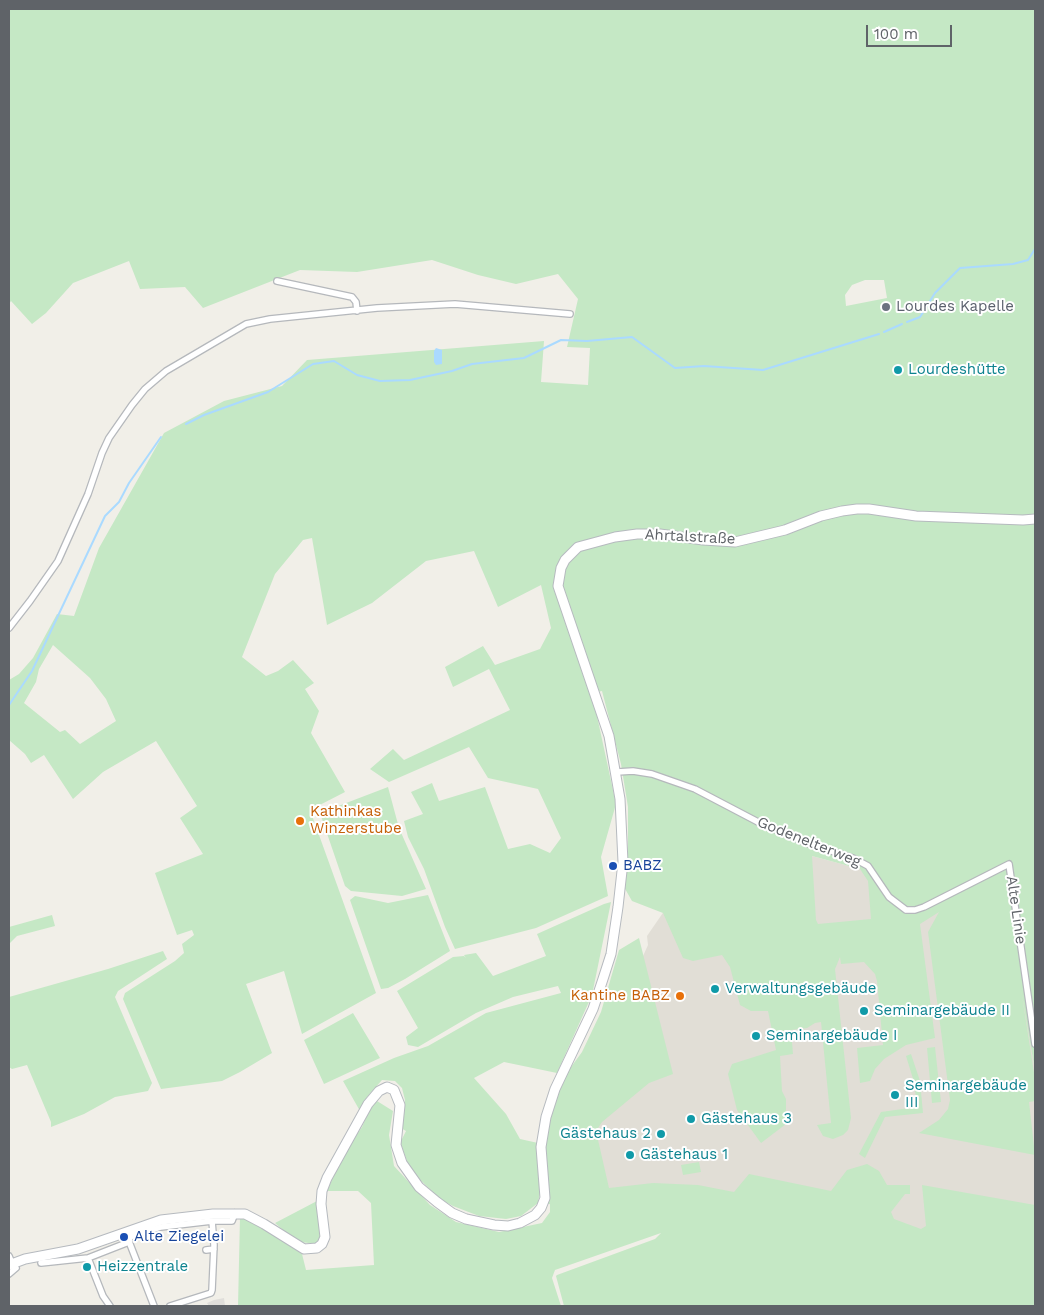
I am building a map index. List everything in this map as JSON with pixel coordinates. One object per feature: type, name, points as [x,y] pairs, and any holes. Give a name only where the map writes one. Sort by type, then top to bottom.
[{"type":"main road","name":"Ahrtalstraße","points":[[235,1213],[245,1214],[255,1219],[304,1249],[312,1249],[322,1244],[325,1236],[321,1204],[322,1191],[327,1178],[368,1104],[379,1091],[387,1087],[394,1090],[400,1104],[396,1139],[398,1154],[419,1187],[437,1202],[452,1213],[466,1219],[494,1226],[508,1226],[520,1223],[535,1215],[541,1208],[545,1198],[541,1154],[546,1117],[556,1089],[598,996],[611,954],[623,862],[623,825],[617,772],[610,736],[558,586],[562,564],[571,552],[578,547],[615,537],[649,533],[720,542],[735,542],[785,530],[821,516],[856,509],[869,509],[916,516],[1035,519]]},
{"type":"main road","points":[[11,1263],[78,1249],[161,1220],[235,1213]]},
{"type":"street","points":[[278,281],[352,297],[356,302],[357,310]]},
{"type":"street","points":[[9,628],[58,561],[88,494],[109,438],[132,405],[145,389],[166,372],[246,324],[270,319],[357,310],[454,304],[570,314]]},
{"type":"street","name":"Godenelterweg","points":[[617,772],[634,771],[652,774],[695,789],[758,822],[810,844],[853,858],[868,866],[889,897],[906,910],[924,907],[1009,864]]},
{"type":"street","name":"Alte Linie","points":[[1009,864],[1035,1044]]},
{"type":"street","points":[[41,1263],[88,1258],[130,1242],[130,1238],[161,1227],[232,1220],[235,1213]]},
{"type":"street","points":[[170,1306],[210,1293],[213,1283],[214,1249],[212,1221]]},
{"type":"street","points":[[126,1232],[154,1306]]},
{"type":"street","points":[[206,1250],[214,1249]]},
{"type":"street","points":[[88,1258],[92,1276],[110,1306]]},
{"type":"street","points":[[9,1274],[11,1263]]},
{"type":"shaded area","points":[[812,856],[860,869],[915,915],[931,909],[997,873],[1005,880],[1035,1071],[1035,1261],[824,1225],[548,1204],[608,1034],[648,945],[647,936],[669,904]]},
{"type":"shaded area","points":[[224,1298],[225,1306],[209,1306],[207,1303],[214,1300]]},
{"type":"green space","points":[[9,9],[1035,9],[1035,1071],[1021,989],[1035,1079],[1035,1101],[1029,1102],[1035,1155],[919,1133],[939,1120],[948,1109],[950,1100],[928,932],[939,912],[920,924],[935,1038],[906,1045],[884,1059],[875,1069],[870,1081],[860,1083],[857,1048],[883,1045],[877,981],[875,974],[864,962],[841,964],[840,957],[835,969],[851,1118],[848,1130],[843,1135],[833,1139],[823,1136],[817,1125],[831,1123],[821,1022],[807,1028],[791,1030],[793,1054],[780,1056],[782,1091],[786,1099],[786,1124],[761,1143],[737,1110],[728,1074],[732,1064],[776,1050],[768,1011],[751,1011],[740,1005],[730,967],[722,955],[693,961],[683,958],[663,913],[632,901],[624,887],[628,867],[628,807],[621,764],[602,691],[592,693],[616,804],[601,857],[608,896],[536,928],[455,949],[424,869],[408,837],[404,821],[423,814],[411,792],[432,783],[439,801],[485,787],[508,849],[530,844],[550,853],[561,838],[538,789],[488,778],[469,747],[389,782],[370,769],[393,749],[404,760],[510,710],[489,669],[453,687],[445,667],[483,646],[495,665],[540,649],[551,628],[541,585],[498,607],[474,551],[426,561],[372,603],[327,625],[312,538],[303,540],[275,574],[242,657],[266,676],[278,671],[293,660],[314,683],[305,689],[319,711],[311,733],[345,792],[310,810],[376,993],[302,1034],[284,971],[246,984],[272,1053],[222,1081],[161,1089],[123,999],[125,993],[175,961],[184,953],[182,944],[194,935],[192,930],[177,935],[155,873],[203,854],[180,818],[197,806],[156,741],[103,772],[73,799],[44,755],[31,763],[25,754],[9,740],[9,680],[19,674],[33,658],[57,614],[74,616],[99,548],[164,433],[224,401],[282,386],[307,360],[544,341],[541,382],[588,385],[590,348],[567,347],[578,299],[558,274],[516,284],[478,275],[432,260],[357,272],[300,270],[203,308],[185,287],[140,289],[129,261],[73,283],[46,313],[32,324],[11,301],[9,304]],"holes":[[[865,280],[884,280],[887,298],[846,306],[845,295],[852,285]],[[53,645],[90,678],[106,699],[116,721],[80,744],[65,730],[60,732],[24,703],[36,682],[39,669]],[[812,856],[860,869],[868,881],[871,919],[818,924],[816,920]]]},
{"type":"green space","points":[[388,787],[399,828],[426,889],[402,896],[351,891],[345,886],[320,813]]},
{"type":"green space","points":[[428,895],[450,951],[405,979],[388,988],[381,989],[350,900],[355,896],[388,903]]},
{"type":"green space","points":[[611,902],[592,995],[557,1073],[504,1062],[474,1078],[506,1114],[520,1139],[538,1143],[541,1186],[538,1203],[521,1216],[506,1219],[479,1216],[440,1199],[410,1170],[401,1144],[406,1131],[401,1128],[405,1100],[402,1088],[395,1081],[382,1080],[367,1097],[360,1111],[343,1081],[394,1058],[428,1046],[486,1013],[561,993],[558,986],[513,997],[476,1013],[418,1047],[408,1045],[406,1037],[418,1028],[397,991],[453,957],[464,956],[466,958],[464,955],[476,953],[493,976],[546,956],[537,934]]},
{"type":"green space","points":[[52,915],[55,926],[17,936],[9,944],[9,927]]},
{"type":"green space","points":[[639,938],[673,1074],[649,1083],[602,1122],[596,1131],[609,1188],[653,1183],[698,1185],[734,1192],[749,1174],[831,1191],[847,1170],[867,1164],[879,1171],[887,1185],[910,1185],[910,1194],[905,1194],[891,1212],[894,1219],[921,1229],[926,1226],[922,1185],[1035,1205],[1035,1306],[564,1306],[557,1275],[655,1239],[661,1233],[555,1270],[552,1278],[561,1306],[238,1306],[240,1217],[260,1226],[302,1254],[306,1270],[374,1265],[371,1203],[358,1191],[327,1191],[344,1153],[362,1127],[373,1102],[377,1101],[393,1111],[389,1135],[394,1166],[430,1205],[456,1222],[499,1232],[542,1223],[550,1212],[544,1144],[551,1110],[563,1078],[582,1052],[601,1012],[619,950]]},
{"type":"green space","points":[[163,951],[167,959],[118,991],[115,997],[152,1083],[148,1091],[115,1097],[84,1114],[51,1127],[51,1122],[27,1065],[12,1069],[9,1067],[9,997],[108,969]]},
{"type":"green space","points":[[353,1013],[380,1058],[324,1084],[304,1040]]},
{"type":"green space","points":[[935,1047],[941,1102],[932,1103],[927,1048]]},
{"type":"green space","points":[[911,1054],[920,1081],[923,1113],[885,1117],[865,1158],[859,1154],[881,1112],[917,1107],[914,1082],[906,1056]]},
{"type":"green space","points":[[699,1162],[701,1172],[683,1175],[681,1165]]},
{"type":"green space","points":[[317,1201],[321,1237],[320,1241],[316,1244],[301,1242],[290,1236],[275,1223]]},
{"type":"water","points":[[436,348],[442,350],[442,364],[436,365],[434,362],[434,351]]},
{"type":"waterway","points":[[907,322],[920,317],[935,293],[960,268],[1013,264],[1028,260],[1035,249]]},
{"type":"waterway","points":[[884,332],[902,324]]},
{"type":"waterway","points":[[186,424],[204,415],[268,392],[313,364],[334,361],[357,375],[380,381],[410,380],[452,371],[472,364],[524,358],[561,340],[587,341],[632,337],[675,368],[704,366],[763,370],[879,334]]},
{"type":"waterway","points":[[9,705],[32,671],[105,516],[119,502],[129,483],[161,437]]},
{"type":"place","name":"Lourdes Kapelle","points":[[886,307]]},
{"type":"place","name":"Lourdeshütte","points":[[898,370]]},
{"type":"place","name":"Kathinkas Winzerstube","points":[[300,821]]},
{"type":"place","name":"BABZ","points":[[613,866]]},
{"type":"place","name":"Verwaltungsgebäude","points":[[715,989]]},
{"type":"place","name":"Kantine BABZ","points":[[680,996]]},
{"type":"place","name":"Seminargebäude II","points":[[864,1011]]},
{"type":"place","name":"Seminargebäude I","points":[[756,1036]]},
{"type":"place","name":"Seminargebäude III","points":[[895,1095]]},
{"type":"place","name":"Gästehaus 3","points":[[691,1119]]},
{"type":"place","name":"Gästehaus 2","points":[[661,1134]]},
{"type":"place","name":"Gästehaus 1","points":[[630,1155]]},
{"type":"place","name":"Alte Ziegelei","points":[[124,1237]]},
{"type":"place","name":"Heizzentrale","points":[[87,1267]]}]
